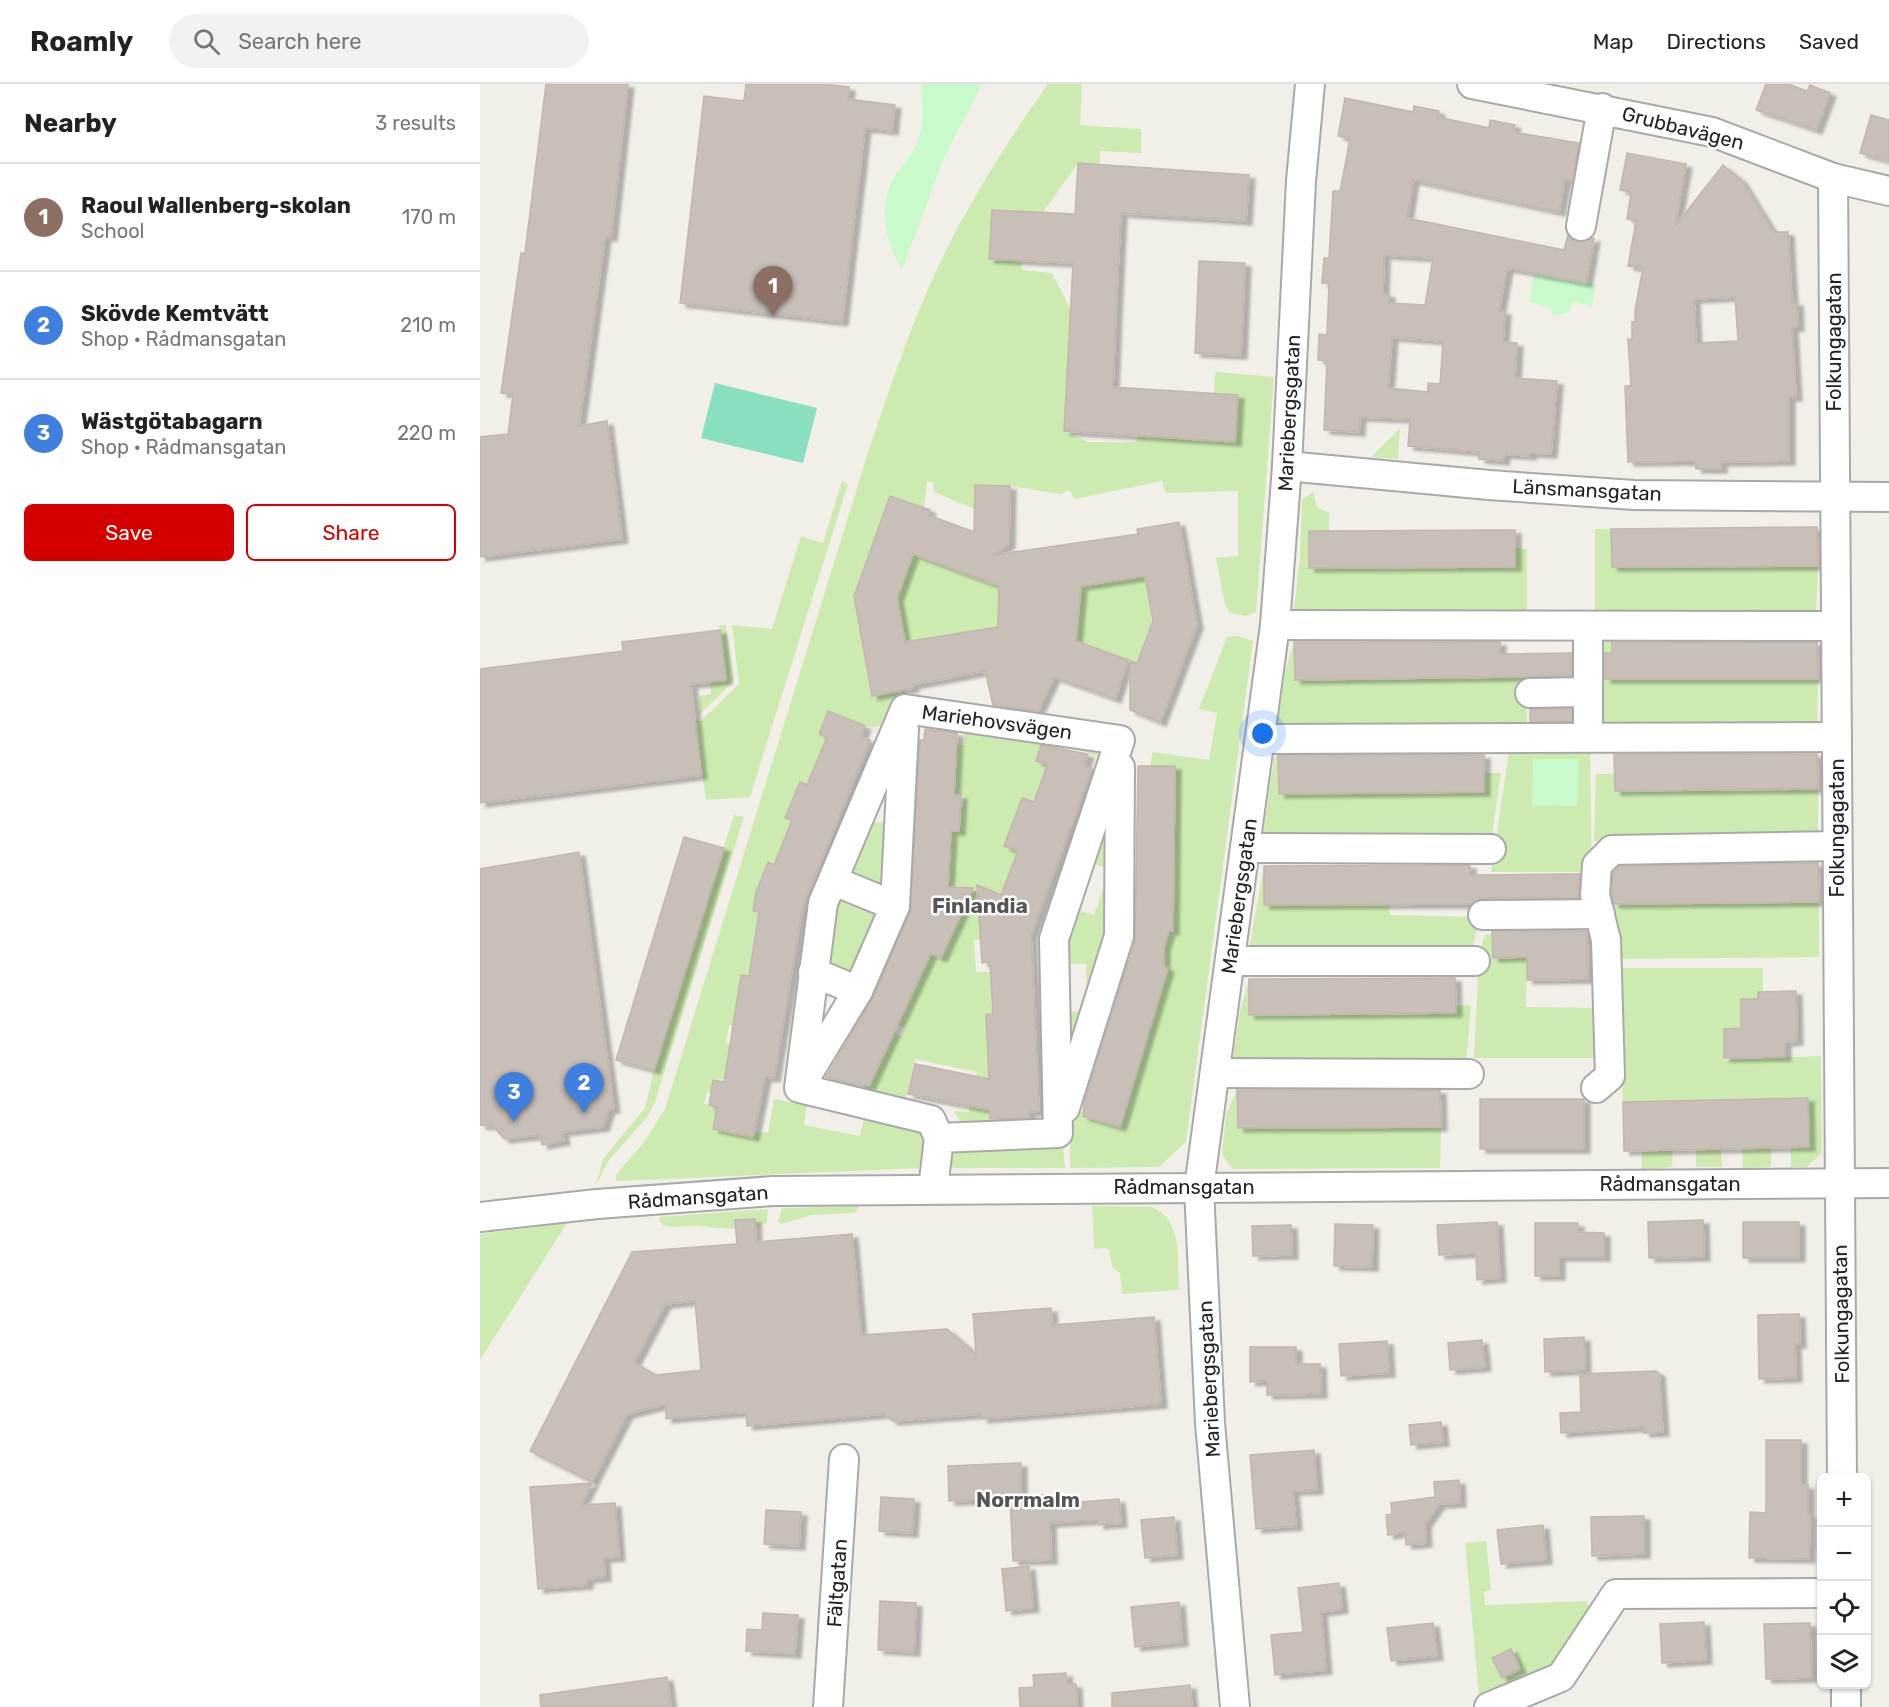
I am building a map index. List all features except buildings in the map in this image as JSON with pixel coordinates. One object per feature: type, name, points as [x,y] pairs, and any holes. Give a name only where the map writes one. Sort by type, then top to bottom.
[{"type":"street","name":"Mariebergsgatan","points":[[1235,1707],[1210,1423],[1199,1188],[1275,626],[1287,466],[1301,181],[1310,84]]},
{"type":"street","name":"Grubbavägen","points":[[1472,84],[1602,108],[1712,132],[1833,178],[1889,192]]},
{"type":"street","points":[[1581,226],[1602,108]]},
{"type":"street","name":"Folkungagatan","points":[[1833,178],[1842,1473]]},
{"type":"street","name":"Länsmansgatan","points":[[1287,466],[1613,494],[1889,497]]},
{"type":"street","points":[[1275,626],[1836,626]]},
{"type":"street","points":[[1588,626],[1588,737]]},
{"type":"street","points":[[1530,693],[1588,692]]},
{"type":"street","points":[[905,709],[895,906],[858,991],[799,1088],[931,1119],[939,1138],[933,1189]]},
{"type":"street","name":"Mariehovsvägen","points":[[799,1088],[823,903],[905,709],[1120,740]]},
{"type":"street","points":[[1260,739],[1836,737]]},
{"type":"street","points":[[1058,1133],[1054,939],[1120,740]]},
{"type":"street","points":[[1058,1133],[1119,936],[1120,740]]},
{"type":"street","points":[[862,811],[900,813]]},
{"type":"street","points":[[1596,1089],[1610,1076],[1606,940],[1595,895],[1597,866],[1612,850],[1837,846]]},
{"type":"street","points":[[1245,848],[1491,849]]},
{"type":"street","points":[[834,881],[895,906]]},
{"type":"street","points":[[1483,915],[1600,914]]},
{"type":"street","points":[[1230,960],[1475,961]]},
{"type":"street","points":[[813,972],[858,991]]},
{"type":"street","points":[[1215,1073],[1469,1074]]},
{"type":"street","points":[[939,1138],[1058,1133]]},
{"type":"street","name":"Rådmansgatan","points":[[480,1217],[597,1204],[773,1191],[1889,1183]]},
{"type":"street","name":"Fältgatan","points":[[828,1707],[844,1459]]},
{"type":"street","points":[[1489,1707],[1561,1677],[1616,1594],[1817,1593]]},
{"type":"street","points":[[1846,1689],[1846,1707]]},
{"type":"green space","points":[[921,84],[982,84],[943,160],[902,270],[887,235],[886,198],[896,174],[913,152],[920,136]]},
{"type":"green space","points":[[1048,84],[1082,84],[1080,125],[1141,129],[1141,153],[1100,151],[1100,164],[1078,163],[1043,212],[992,210],[989,259],[1021,260],[1022,270],[1052,273],[1070,308],[1064,431],[1088,442],[1136,442],[1139,435],[1235,442],[1238,396],[1214,394],[1215,372],[1274,377],[1256,612],[1246,616],[1230,613],[1225,605],[1216,558],[1238,556],[1238,491],[1166,493],[1162,481],[1075,499],[1069,490],[1061,494],[1010,486],[975,485],[974,509],[934,492],[933,482],[927,482],[924,508],[890,496],[859,580],[856,607],[871,695],[906,689],[907,704],[886,723],[870,727],[828,711],[819,733],[827,737],[807,785],[800,782],[786,818],[792,820],[774,865],[768,863],[753,911],[759,912],[749,976],[741,975],[740,1027],[729,1025],[726,1043],[737,1045],[733,1067],[726,1066],[724,1079],[713,1080],[711,1093],[707,1092],[704,1104],[717,1107],[713,1129],[753,1137],[754,1132],[768,1133],[774,1099],[807,1106],[804,1125],[860,1136],[864,1118],[922,1132],[925,1142],[924,1168],[616,1181],[616,1175],[644,1142],[665,1109],[866,459],[915,320],[964,216],[996,162]]},
{"type":"green space","points":[[1534,272],[1596,285],[1592,306],[1572,302],[1570,311],[1554,316],[1550,307],[1529,302]]},
{"type":"green space","points":[[715,383],[817,408],[803,463],[701,438]]},
{"type":"green space","points":[[1400,428],[1398,459],[1371,457]]},
{"type":"green space","points":[[842,481],[848,484],[750,797],[706,800],[695,721],[701,721],[739,684],[732,625],[772,629],[801,536],[823,543]]},
{"type":"green space","points":[[1313,492],[1317,507],[1329,513],[1329,531],[1309,531],[1309,568],[1514,567],[1515,548],[1527,549],[1527,618],[1293,618],[1300,557],[1302,499]]},
{"type":"green space","points":[[1595,529],[1611,529],[1612,567],[1818,566],[1816,615],[1595,618]]},
{"type":"green space","points":[[913,554],[999,586],[998,627],[905,642],[897,600]]},
{"type":"green space","points":[[1145,576],[1152,623],[1137,664],[1052,632],[1052,621],[1078,623],[1080,604],[1054,591]]},
{"type":"green space","points":[[719,625],[726,625],[734,681],[700,714],[699,696],[711,694],[710,682],[726,680]]},
{"type":"green space","points":[[1239,636],[1253,641],[1186,1142],[1159,1167],[1070,1168],[1070,1121],[1079,1111],[1084,1111],[1083,1116],[1120,1127],[1144,1050],[1133,1046],[1147,1036],[1168,968],[1158,965],[1164,930],[1173,930],[1173,859],[1161,845],[1175,844],[1175,766],[1150,766],[1153,752],[1209,760],[1217,713],[1199,709],[1227,637]]},
{"type":"green space","points":[[1602,640],[1612,640],[1613,679],[1818,679],[1817,728],[1597,731]]},
{"type":"green space","points":[[1294,642],[1295,680],[1500,678],[1500,660],[1526,661],[1527,730],[1276,731],[1285,671]]},
{"type":"green space","points":[[965,725],[1099,749],[1104,758],[1050,741],[1046,753],[1039,751],[1036,761],[1047,765],[1034,802],[1022,798],[1005,846],[1018,851],[1001,895],[988,890],[983,939],[974,940],[976,972],[991,972],[993,1014],[986,1015],[996,1099],[983,1100],[983,1110],[990,1110],[990,1126],[963,1127],[954,1111],[969,1112],[977,1072],[915,1059],[905,1103],[861,1093],[894,1033],[901,1036],[905,1028],[897,1025],[931,953],[941,958],[954,923],[959,887],[948,887],[951,831],[959,831],[960,807],[963,807],[964,796],[954,795],[957,744],[964,745],[965,731],[925,728]]},
{"type":"green space","points":[[1510,745],[1590,747],[1592,872],[1491,872]]},
{"type":"green space","points":[[1278,754],[1279,794],[1484,792],[1484,773],[1501,773],[1491,841],[1262,844],[1274,758]]},
{"type":"green space","points":[[1533,759],[1578,759],[1577,806],[1532,805]]},
{"type":"green space","points":[[1596,774],[1615,774],[1615,791],[1818,789],[1818,840],[1594,841]]},
{"type":"green space","points":[[1114,793],[1115,939],[1071,1083],[1065,1012],[1087,1011],[1086,964],[1064,964],[1074,909],[1094,915],[1110,869],[1090,863]]},
{"type":"green space","points":[[734,815],[744,817],[655,1102],[648,1116],[609,1160],[596,1185],[603,1159],[645,1108],[654,1070]]},
{"type":"green space","points":[[866,822],[894,823],[890,894],[849,873]]},
{"type":"green space","points":[[1612,864],[1613,904],[1819,902],[1819,957],[1613,959],[1603,868]]},
{"type":"green space","points":[[1264,866],[1264,905],[1389,905],[1390,915],[1480,917],[1471,953],[1248,954]]},
{"type":"green space","points":[[845,898],[884,913],[854,975],[827,963],[834,907]]},
{"type":"green space","points":[[1485,934],[1492,934],[1493,958],[1527,957],[1526,1007],[1603,1008],[1603,1058],[1474,1058],[1479,954]]},
{"type":"green space","points":[[1620,968],[1763,968],[1763,992],[1758,992],[1758,999],[1741,999],[1741,1028],[1724,1029],[1724,1060],[1821,1056],[1822,1153],[1807,1167],[1791,1167],[1791,1147],[1809,1147],[1808,1098],[1773,1099],[1771,1167],[1743,1168],[1742,1149],[1760,1148],[1723,1100],[1722,1167],[1696,1167],[1696,1149],[1711,1148],[1710,1100],[1675,1101],[1672,1167],[1642,1170],[1642,1150],[1659,1102],[1623,1102]]},
{"type":"green space","points":[[1249,979],[1249,1014],[1471,1005],[1466,1065],[1232,1065],[1240,1011]]},
{"type":"green space","points":[[1237,1090],[1238,1128],[1441,1127],[1440,1168],[1233,1169],[1222,1155],[1226,1114]]},
{"type":"green space","points":[[1063,1145],[1065,1168],[946,1168],[949,1153],[954,1147]]},
{"type":"green space","points":[[859,1206],[855,1213],[811,1215],[782,1224],[778,1222],[782,1208]]},
{"type":"green space","points":[[1092,1206],[1152,1207],[1162,1213],[1174,1232],[1177,1243],[1179,1290],[1122,1294],[1120,1273],[1112,1267],[1110,1251],[1107,1248],[1094,1249]]},
{"type":"green space","points":[[768,1209],[767,1222],[755,1228],[754,1219],[736,1220],[736,1229],[732,1229],[667,1226],[662,1225],[659,1217]]},
{"type":"green space","points":[[567,1223],[480,1360],[480,1234]]},
{"type":"green space","points":[[1486,1541],[1491,1590],[1484,1592],[1485,1605],[1586,1601],[1590,1608],[1554,1664],[1479,1696],[1465,1543]]},
{"type":"place","name":"Raoul Wallenberg-skolan","points":[[773,316]]},
{"type":"place","name":"Skövde Kemtvätt","points":[[584,1113]]},
{"type":"place","name":"Wästgötabagarn","points":[[514,1122]]},
{"type":"district","name":"Finlandia","points":[[980,905]]},
{"type":"district","name":"Norrmalm","points":[[1028,1499]]}]
